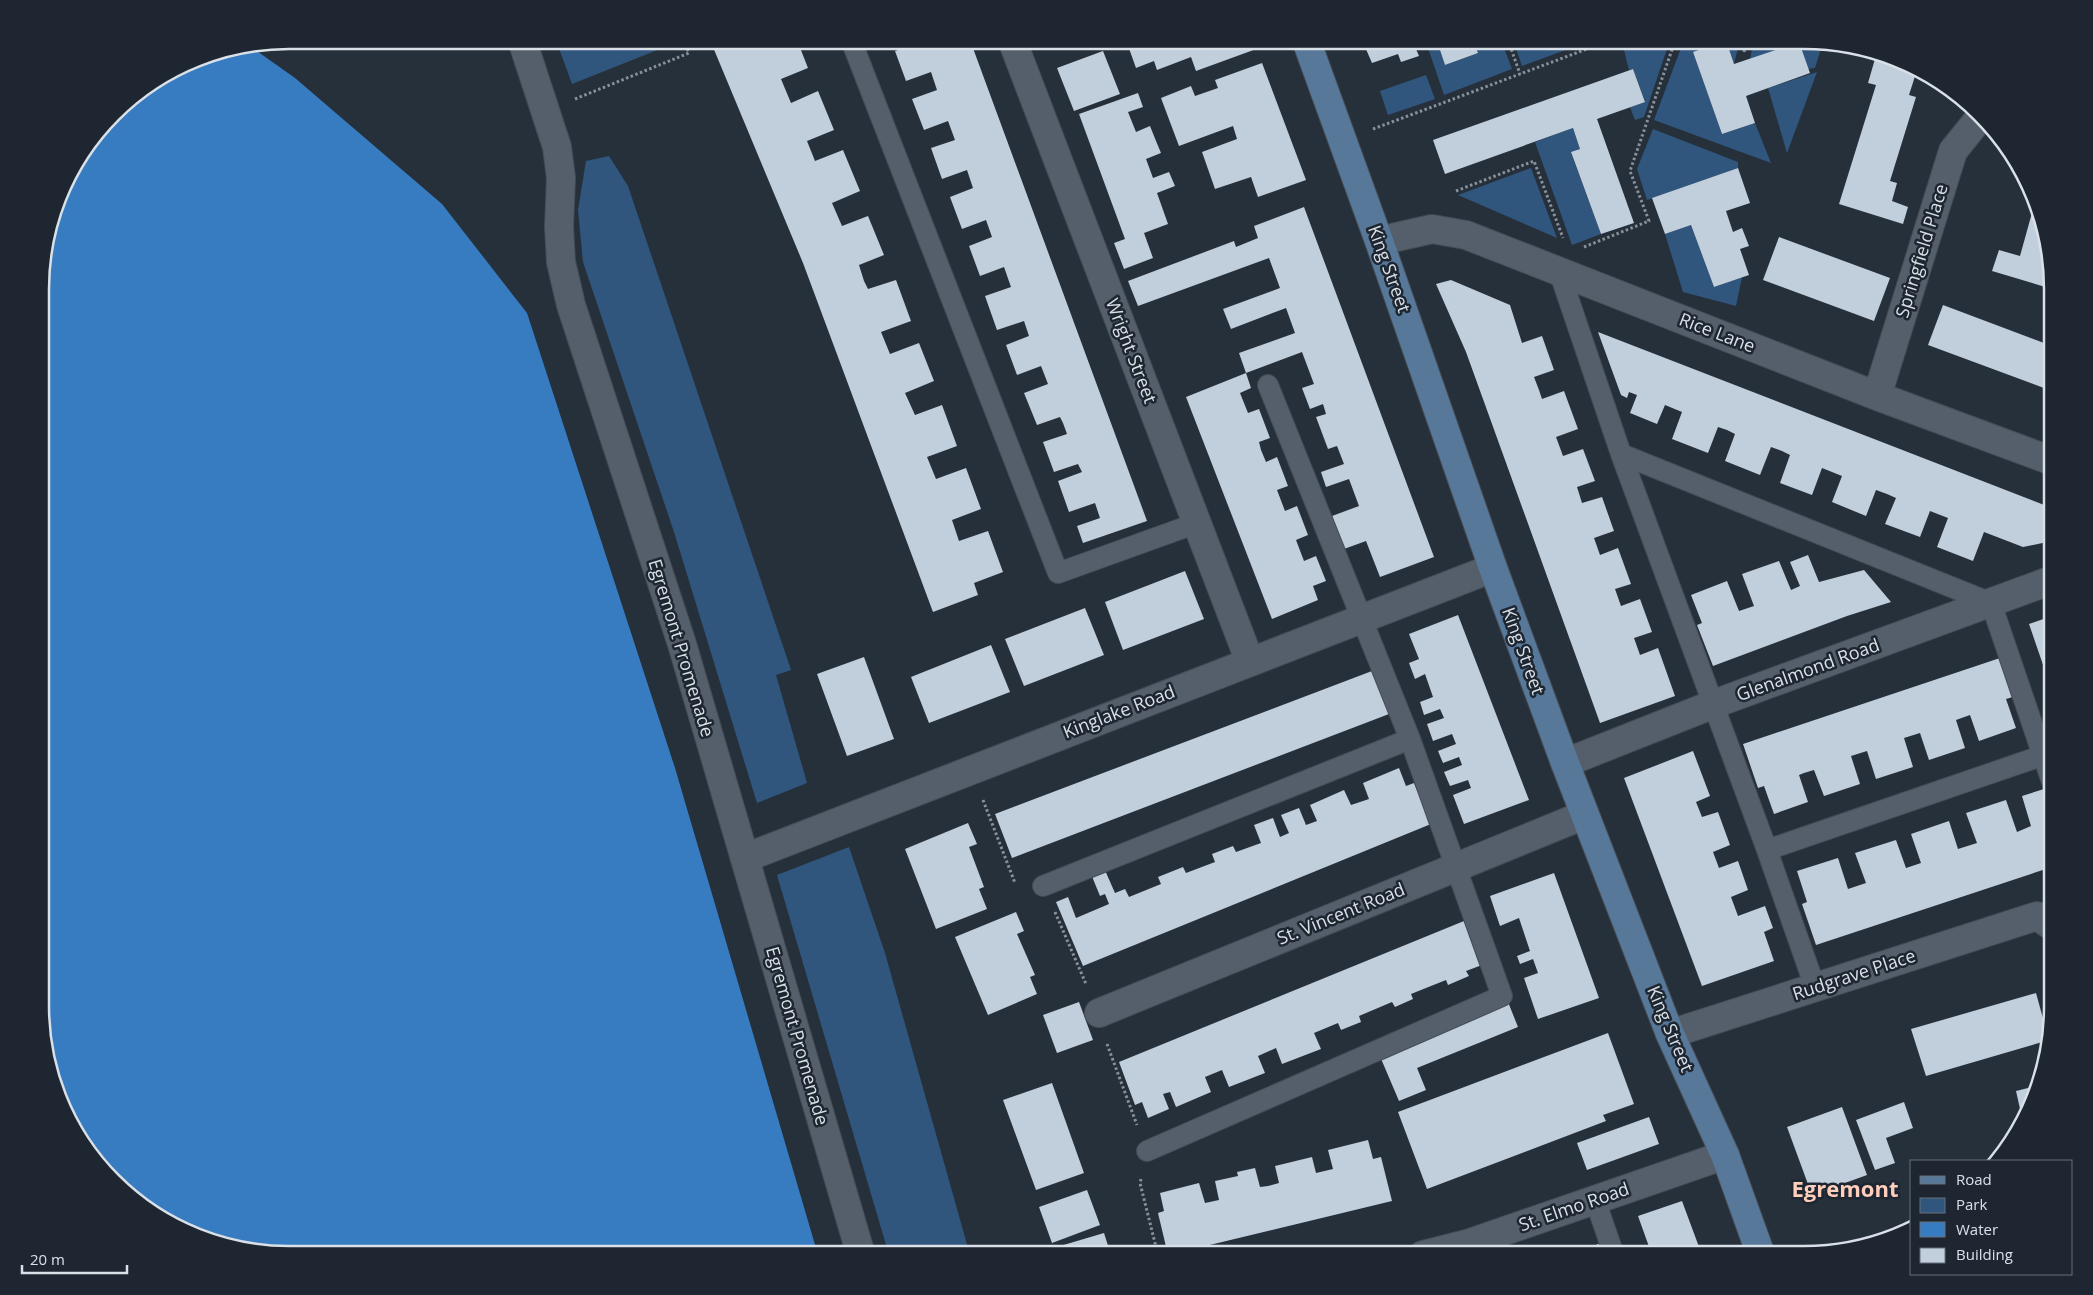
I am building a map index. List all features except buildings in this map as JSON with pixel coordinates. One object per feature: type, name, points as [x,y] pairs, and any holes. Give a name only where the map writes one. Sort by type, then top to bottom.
[{"type":"main road","name":"King Street","points":[[1309,49],[1379,240],[1493,568],[1584,815],[1670,1034],[1724,1155],[1758,1246]]},
{"type":"street","name":"Egremont Promenade","points":[[525,49],[557,147],[562,178],[559,227],[561,262],[571,305],[682,644],[858,1246]]},
{"type":"street","name":"Wright Street","points":[[1015,49],[1250,662]]},
{"type":"street","name":"Springfield Place","points":[[1877,396],[1953,151],[1977,122]]},
{"type":"street","name":"Rice Lane","points":[[1379,240],[1432,229],[1466,235],[1556,262],[1877,396],[2044,458]]},
{"type":"street","name":"Kinglake Road","points":[[745,858],[1493,568]]},
{"type":"street","name":"Glenalmond Road","points":[[1565,763],[1714,704],[2044,583]]},
{"type":"street","name":"St. Vincent Road","points":[[1098,1013],[1584,815]]},
{"type":"street","name":"Rudgrave Place","points":[[1670,1034],[1815,987],[2044,921]]},
{"type":"street","name":"St. Elmo Road","points":[[1458,1246],[1724,1155]]},
{"type":"lane","points":[[855,49],[1058,572],[1197,523]]},
{"type":"lane","points":[[1556,262],[1621,454],[1714,704],[1815,987]]},
{"type":"lane","points":[[1146,1151],[1502,996],[1410,739],[1268,385]]},
{"type":"lane","points":[[1621,454],[1991,603],[2044,755],[1767,850]]},
{"type":"lane","points":[[1043,886],[1410,739]]},
{"type":"lane","points":[[1595,1200],[1611,1246]]},
{"type":"path","points":[[546,110],[689,53],[687,49]]},
{"type":"path","points":[[1511,49],[1520,74]]},
{"type":"path","points":[[1342,140],[1588,49]]},
{"type":"path","points":[[1456,191],[1534,161],[1556,262],[1649,221],[1630,171],[1672,49]]},
{"type":"green space","points":[[559,49],[660,49],[572,84]]},
{"type":"green space","points":[[1428,49],[1440,49],[1445,65],[1478,53],[1476,49],[1504,49],[1512,69],[1444,95]]},
{"type":"green space","points":[[1516,49],[1568,49],[1522,66]]},
{"type":"green space","points":[[1624,49],[1667,49],[1644,117],[1635,120],[1630,107],[1645,101],[1633,69],[1629,70]]},
{"type":"green space","points":[[1681,49],[1701,49],[1693,52],[1722,134],[1755,123],[1771,163],[1654,120]]},
{"type":"green space","points":[[1729,49],[1738,49],[1734,64]]},
{"type":"green space","points":[[1752,49],[1778,49],[1750,59]]},
{"type":"green space","points":[[1801,49],[1821,49],[1815,68],[1808,69]]},
{"type":"green space","points":[[1817,72],[1787,153],[1768,88]]},
{"type":"green space","points":[[1426,75],[1435,99],[1388,115],[1380,91]]},
{"type":"green space","points":[[1573,128],[1580,149],[1571,153],[1601,234],[1572,245],[1535,142]]},
{"type":"green space","points":[[1653,129],[1738,162],[1738,168],[1647,200],[1637,169]]},
{"type":"green space","points":[[609,156],[628,186],[791,670],[776,675],[807,783],[757,803],[674,532],[583,262],[578,210],[586,161]]},
{"type":"green space","points":[[1531,168],[1557,238],[1458,195]]},
{"type":"green space","points":[[1691,225],[1714,287],[1742,277],[1736,306],[1683,292],[1665,234]]},
{"type":"green space","points":[[849,847],[885,953],[967,1246],[886,1246],[777,875]]},
{"type":"water","points":[[257,51],[295,78],[442,204],[527,313],[675,768],[815,1246],[273,1246],[257,1244],[211,1234],[168,1214],[130,1187],[98,1153],[73,1113],[61,1084],[53,1053],[49,1022],[49,273],[57,226],[73,182],[98,142],[142,98],[182,73],[211,61]]},
{"type":"district","name":"Egremont","points":[[1845,1189]]}]
